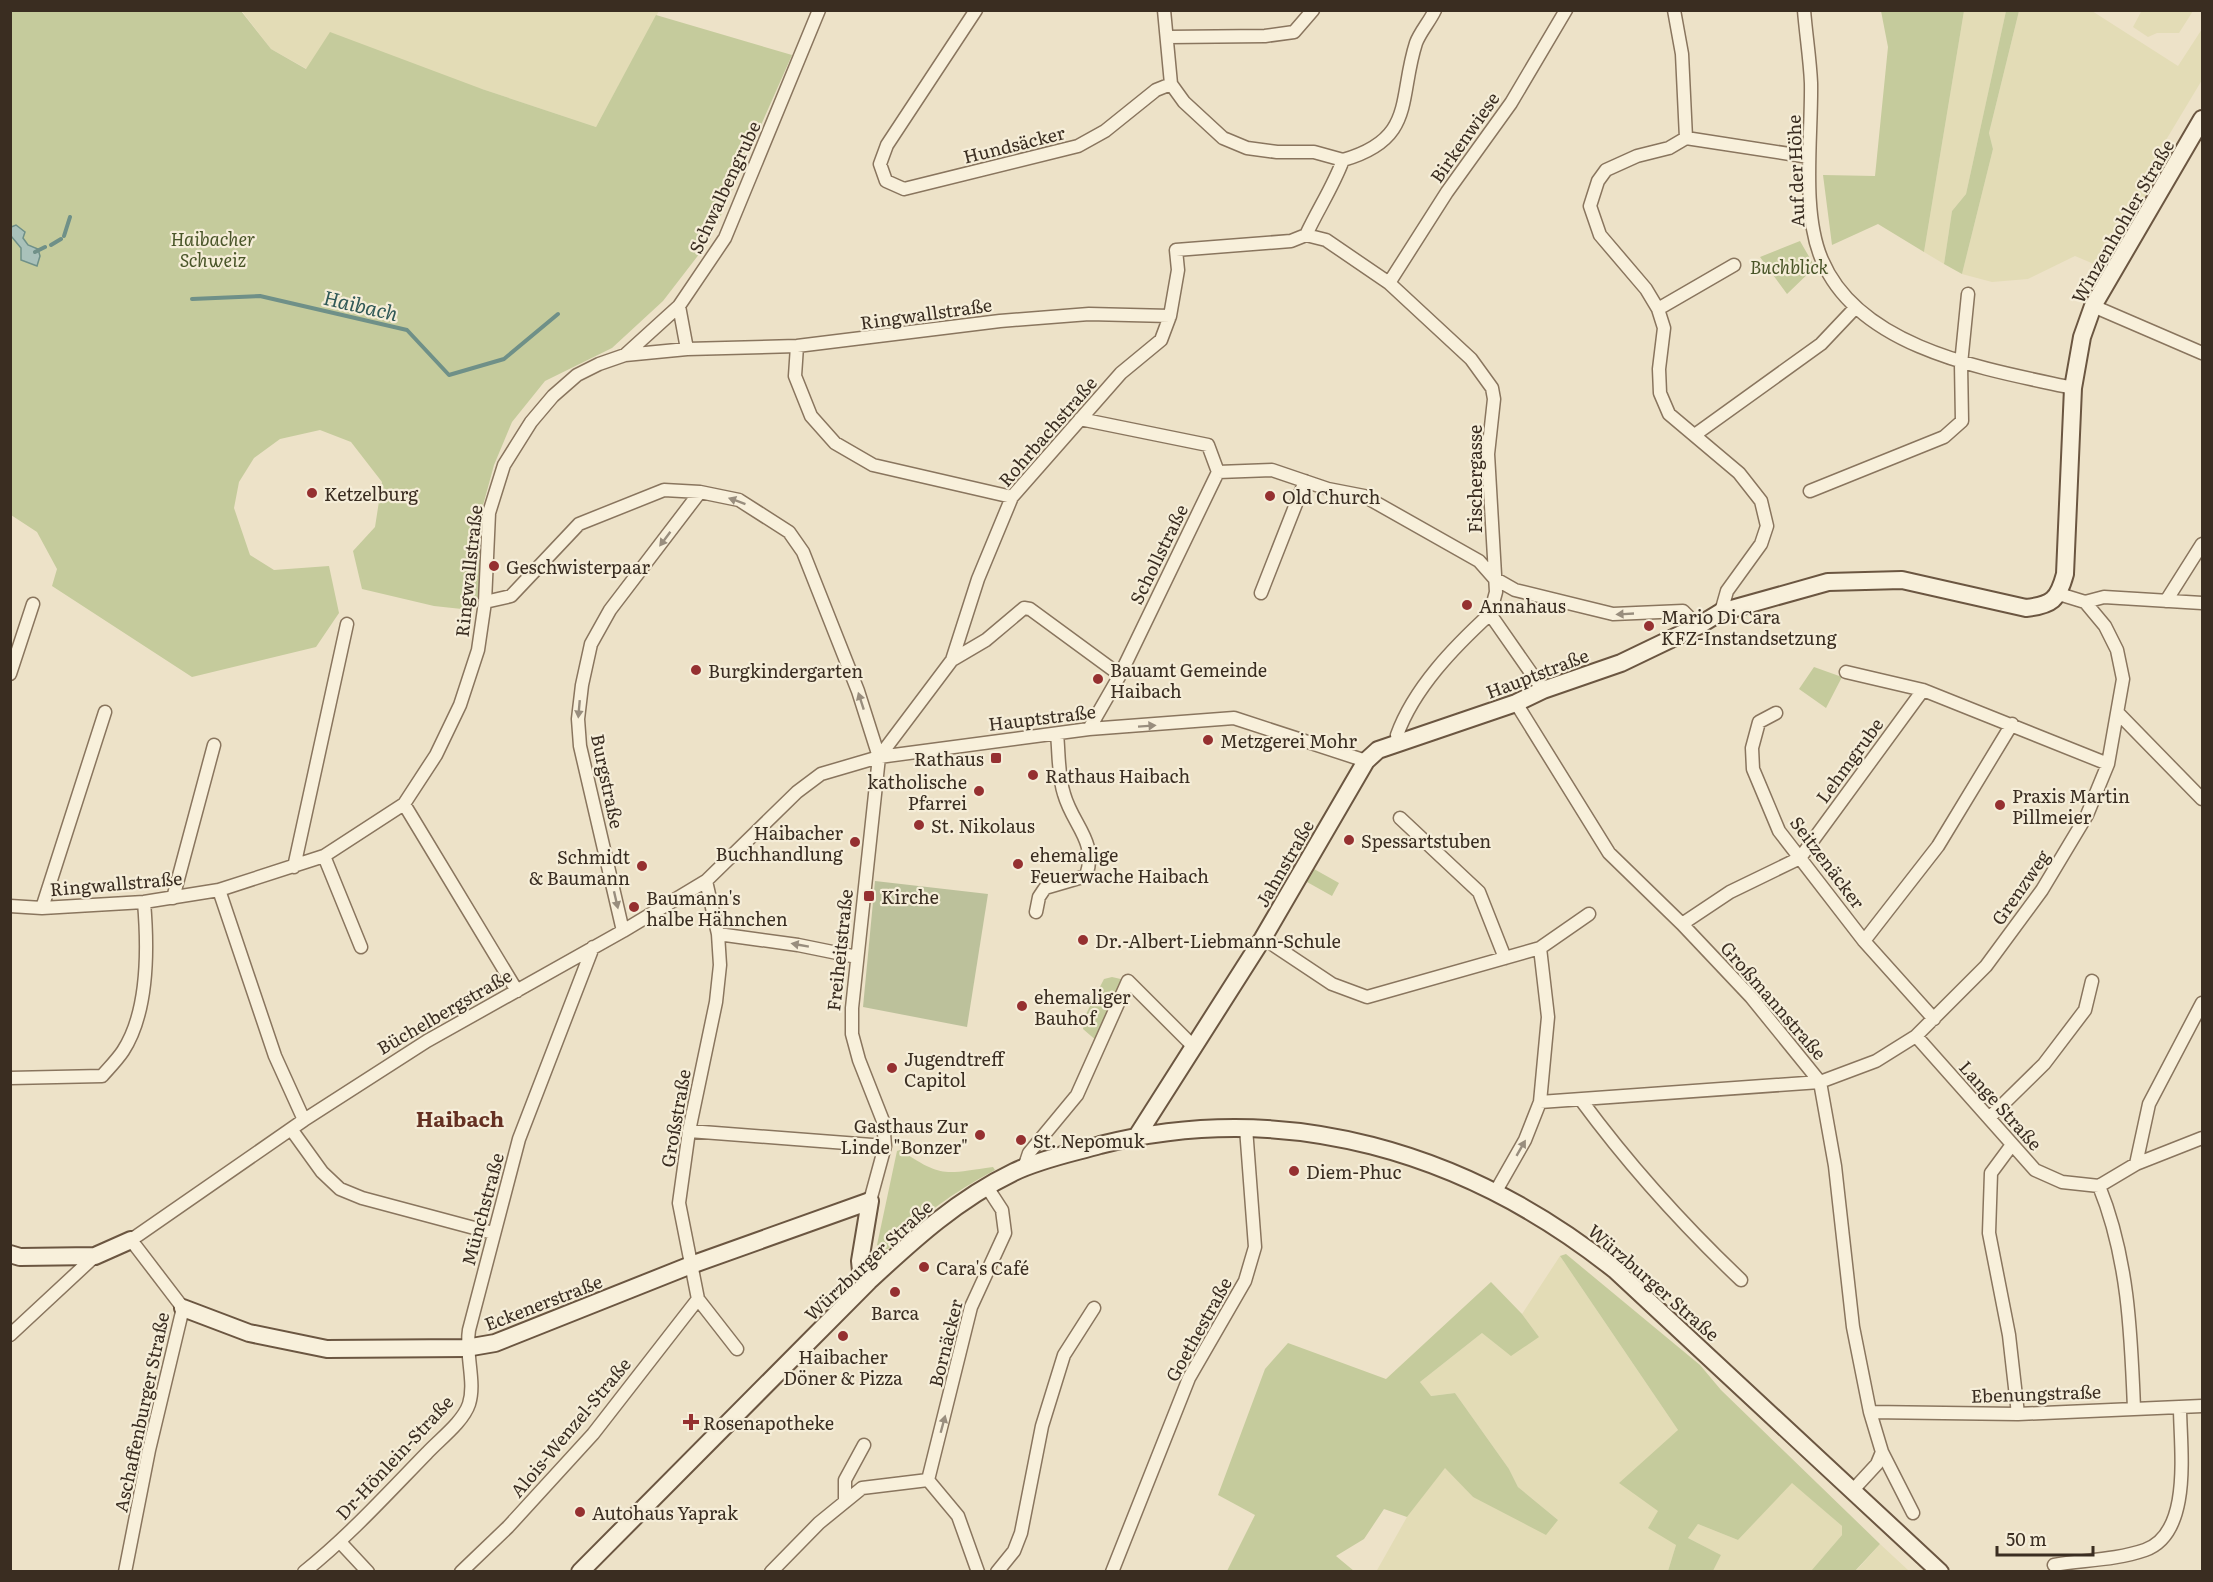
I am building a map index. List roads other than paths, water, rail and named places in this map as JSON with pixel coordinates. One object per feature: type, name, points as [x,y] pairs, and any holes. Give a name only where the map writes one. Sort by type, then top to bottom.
[{"type":"street","name":"Schwalbengrube","points":[[625,355],[679,306],[724,238],[819,10]]},
{"type":"street","name":"Hundsäcker","points":[[976,10],[887,145],[880,164],[881,184],[904,189],[1078,146],[1105,131],[1156,90],[1171,84]]},
{"type":"street","points":[[1164,10],[1171,84],[1184,102],[1223,138],[1247,148],[1277,152],[1314,152],[1343,160],[1375,147],[1397,126],[1405,104],[1417,41],[1435,10]]},
{"type":"street","points":[[1168,37],[1265,36],[1294,32],[1313,10]]},
{"type":"street","name":"Birkenwiese","points":[[1389,283],[1447,192],[1511,103],[1566,10]]},
{"type":"street","points":[[1674,10],[1682,54],[1686,138]]},
{"type":"street","name":"Auf der Höhe","points":[[1804,10],[1811,81],[1809,157],[1811,202],[1822,260],[1856,307],[1930,352],[1961,364],[2073,388]]},
{"type":"street","name":"Winzenhohler Straße","points":[[2059,594],[2065,574],[2073,388],[2082,337],[2093,306],[2202,119]]},
{"type":"street","points":[[1721,612],[1727,591],[1761,544],[1767,526],[1761,501],[1754,489],[1696,434],[1669,414],[1660,393],[1659,369],[1664,328],[1658,309],[1646,289],[1600,235],[1590,206],[1598,181],[1606,170],[1637,156],[1669,148],[1686,138],[1809,157]]},
{"type":"street","points":[[1306,235],[1332,189],[1343,160]]},
{"type":"street","name":"Fischergasse","points":[[1306,235],[1326,240],[1389,283],[1471,359],[1492,388],[1494,399],[1488,454],[1496,592],[1490,614]]},
{"type":"street","name":"Rohrbachstraße","points":[[879,757],[952,660],[978,579],[1012,497],[1120,373],[1161,340],[1170,316],[1178,270],[1176,250],[1291,241],[1306,235]]},
{"type":"street","points":[[1658,309],[1734,265]]},
{"type":"street","points":[[1810,491],[1944,437],[1962,421],[1961,364],[1968,294]]},
{"type":"street","points":[[679,306],[687,349]]},
{"type":"street","points":[[2093,306],[2202,353]]},
{"type":"street","points":[[1696,434],[1821,344],[1856,307]]},
{"type":"street","name":"Ringwallstraße","points":[[10,906],[42,908],[144,902],[219,890],[294,867],[324,855],[404,804],[435,755],[460,705],[478,650],[485,602],[489,513],[504,465],[531,422],[553,396],[577,375],[625,355],[687,349],[797,346],[1024,319],[1089,314],[1170,316]]},
{"type":"street","points":[[797,346],[795,376],[812,416],[835,443],[873,465],[1012,497]]},
{"type":"street","points":[[1080,419],[1208,445],[1218,472],[1272,470],[1328,489],[1364,496],[1479,561],[1494,578],[1515,591],[1613,614],[1683,611],[1698,626]]},
{"type":"street","name":"Schollstraße","points":[[1089,729],[1120,675],[1218,472]]},
{"type":"street","points":[[1261,593],[1305,481]]},
{"type":"street","points":[[485,602],[511,596],[579,524],[664,490],[700,492],[739,500],[789,532],[803,552],[858,691],[879,757]]},
{"type":"street","name":"Burgstraße","points":[[623,931],[580,746],[582,685],[591,644],[610,610],[700,492]]},
{"type":"street","points":[[2166,601],[2202,544]]},
{"type":"street","name":"Hauptstraße","points":[[879,757],[1089,729],[1234,718],[1366,761],[1378,750],[1516,703],[1543,690],[1621,663],[1698,626],[1721,612],[1828,582],[1902,580],[2026,608],[2045,606],[2059,594]]},
{"type":"street","points":[[2059,594],[2085,602],[2104,597],[2202,603]]},
{"type":"street","name":"Grenzweg","points":[[1540,1102],[1820,1082],[1876,1061],[1916,1036],[1986,966],[2042,890],[2087,815],[2108,764],[2122,679],[2117,650],[2105,626],[2085,602]]},
{"type":"street","points":[[10,674],[33,604]]},
{"type":"street","points":[[952,660],[986,640],[1024,608],[1030,609],[1120,675]]},
{"type":"street","points":[[1400,743],[1397,735],[1402,721],[1449,652],[1490,614],[1543,690]]},
{"type":"street","points":[[294,867],[347,624]]},
{"type":"street","points":[[1846,672],[1923,690],[2108,764]]},
{"type":"street","name":"Lehmgrube","points":[[1682,924],[1730,892],[1800,858],[1923,690]]},
{"type":"street","name":"Großmannstraße","points":[[1516,703],[1609,853],[1682,924],[1751,997],[1820,1082],[1835,1166],[1852,1327],[1870,1413],[1882,1452],[1913,1513]]},
{"type":"street","points":[[42,908],[105,712]]},
{"type":"street","name":"Seitzenäcker","points":[[1776,712],[1759,722],[1752,748],[1753,769],[1779,831],[1864,940],[1934,1019]]},
{"type":"street","points":[[2118,713],[2202,799]]},
{"type":"street","points":[[1864,940],[1938,846],[2012,724]]},
{"type":"street","points":[[1036,912],[1039,897],[1046,888],[1086,876],[1091,861],[1086,840],[1064,794],[1057,734]]},
{"type":"street","points":[[173,898],[214,745]]},
{"type":"street","name":"Büchelbergstraße","points":[[10,1254],[20,1257],[95,1256],[131,1240],[304,1120],[427,1041],[623,931],[706,881],[797,792],[821,774],[879,757]]},
{"type":"street","name":"Freiheitstraße","points":[[869,1281],[861,1271],[860,1261],[870,1201],[885,1146],[883,1121],[859,1060],[852,1034],[857,957],[879,757]]},
{"type":"street","name":"Jahnstraße","points":[[1137,1136],[1263,939],[1366,761]]},
{"type":"street","points":[[404,804],[517,991]]},
{"type":"street","points":[[1400,818],[1479,892],[1505,958]]},
{"type":"street","points":[[324,855],[361,947]]},
{"type":"street","name":"Großstraße","points":[[706,881],[718,934],[720,965],[716,1002],[689,1131],[679,1203],[698,1299],[736,1349]]},
{"type":"street","points":[[219,890],[275,1056],[304,1120]]},
{"type":"street","points":[[10,1078],[102,1076],[124,1050],[141,1005],[147,963],[144,902]]},
{"type":"street","points":[[1263,939],[1332,984],[1367,997],[1540,948],[1589,914]]},
{"type":"street","points":[[718,934],[798,945],[857,957]]},
{"type":"street","name":"Münchstraße","points":[[466,1348],[493,1233],[519,1139],[593,947]]},
{"type":"street","points":[[1496,1191],[1526,1140],[1540,1102],[1548,1017],[1540,948]]},
{"type":"street","points":[[1024,1168],[1029,1153],[1077,1095],[1128,981],[1195,1048]]},
{"type":"street","points":[[1989,1118],[2044,1064],[2085,1010],[2092,981]]},
{"type":"street","points":[[2136,1164],[2149,1104],[2202,1003]]},
{"type":"street","name":"Lange Straße","points":[[1916,1036],[2011,1146],[2035,1170],[2062,1182],[2099,1186]]},
{"type":"street","points":[[1581,1100],[1603,1130],[1693,1234],[1741,1280]]},
{"type":"street","name":"Würzburger Straße","points":[[580,1572],[869,1281],[918,1235],[965,1200],[1024,1168],[1063,1155],[1137,1136],[1187,1130],[1246,1128],[1295,1131],[1375,1145],[1454,1172],[1496,1191],[1571,1235],[1615,1270],[1940,1572]]},
{"type":"street","name":"Goethestraße","points":[[1112,1572],[1189,1377],[1245,1281],[1255,1247],[1246,1128]]},
{"type":"street","points":[[291,1129],[322,1172],[340,1189],[363,1198],[493,1233]]},
{"type":"street","points":[[689,1131],[885,1146]]},
{"type":"street","points":[[2134,1408],[2131,1329],[2126,1286],[2110,1214],[2099,1186],[2136,1164],[2202,1139]]},
{"type":"street","points":[[2011,1146],[1991,1173],[1989,1224],[1995,1271],[2009,1335],[2018,1414]]},
{"type":"street","name":"Bornäcker","points":[[928,1480],[971,1307],[1005,1233],[1002,1210],[987,1187]]},
{"type":"street","name":"Eckenerstraße","points":[[183,1308],[249,1333],[327,1349],[466,1348],[495,1343],[691,1265],[870,1201]]},
{"type":"street","name":"Aschaffenburger Straße","points":[[125,1572],[149,1450],[183,1308],[131,1240]]},
{"type":"street","points":[[10,1335],[95,1256]]},
{"type":"street","name":"Alois-Wenzel-Straße","points":[[461,1572],[508,1527],[593,1434],[698,1299]]},
{"type":"street","points":[[997,1572],[1014,1551],[1021,1533],[1042,1426],[1064,1355],[1094,1308]]},
{"type":"street","name":"Dr-Hönlein-Straße","points":[[304,1572],[340,1542],[452,1427],[468,1405],[471,1384],[466,1348]]},
{"type":"street","name":"Ebenungstraße","points":[[1870,1413],[2018,1414],[2202,1406]]},
{"type":"street","points":[[2054,1565],[2123,1556],[2146,1550],[2166,1535],[2174,1522],[2180,1494],[2180,1407]]},
{"type":"street","points":[[845,1502],[845,1480],[864,1445]]},
{"type":"street","points":[[1853,1490],[1877,1464],[1882,1452]]},
{"type":"street","points":[[771,1572],[819,1523],[862,1488],[928,1480],[958,1516],[978,1572]]},
{"type":"street","points":[[340,1542],[368,1572]]},
{"type":"water","points":[[16,225],[25,232],[23,238],[28,245],[38,249],[40,256],[37,266],[21,260],[21,248],[11,236],[11,227]]},
{"type":"waterway","points":[[64,236],[70,217]]},
{"type":"waterway","points":[[51,245],[61,239]]},
{"type":"waterway","points":[[35,252],[45,247]]},
{"type":"waterway","name":"Haibach","points":[[192,299],[260,296],[407,330],[449,375],[504,359],[558,314]]},
{"type":"place","name":"Ketzelburg","points":[[312,493]]},
{"type":"place","name":"Old Church","points":[[1270,496]]},
{"type":"place","name":"Geschwisterpaar","points":[[494,566]]},
{"type":"place","name":"Annahaus","points":[[1467,605]]},
{"type":"place","name":"Mario Di Cara KFZ-Instandsetzung","points":[[1649,626]]},
{"type":"place","name":"Burgkindergarten","points":[[696,670]]},
{"type":"place","name":"Bauamt Gemeinde Haibach","points":[[1098,679]]},
{"type":"place","name":"Metzgerei Mohr","points":[[1208,740]]},
{"type":"place","name":"Rathaus","points":[[996,758]]},
{"type":"place","name":"Rathaus Haibach","points":[[1033,775]]},
{"type":"place","name":"katholische Pfarrei","points":[[979,791]]},
{"type":"place","name":"Praxis Martin Pillmeier","points":[[2000,805]]},
{"type":"place","name":"St. Nikolaus","points":[[919,825]]},
{"type":"place","name":"Spessartstuben","points":[[1349,840]]},
{"type":"place","name":"Haibacher Buchhandlung","points":[[855,842]]},
{"type":"place","name":"ehemalige Feuerwache Haibach","points":[[1018,864]]},
{"type":"place","name":"Schmidt & Baumann","points":[[642,866]]},
{"type":"place","name":"Kirche","points":[[869,896]]},
{"type":"place","name":"Baumann's halbe Hähnchen","points":[[634,907]]},
{"type":"place","name":"Dr.-Albert-Liebmann-Schule","points":[[1083,940]]},
{"type":"place","name":"ehemaliger Bauhof","points":[[1022,1006]]},
{"type":"place","name":"Jugendtreff Capitol","points":[[892,1068]]},
{"type":"place","name":"Gasthaus Zur Linde \"Bonzer\"","points":[[980,1135]]},
{"type":"place","name":"St. Nepomuk","points":[[1021,1140]]},
{"type":"place","name":"Diem-Phuc","points":[[1294,1171]]},
{"type":"place","name":"Cara's Café","points":[[924,1267]]},
{"type":"place","name":"Barca","points":[[895,1292]]},
{"type":"place","name":"Haibacher Döner & Pizza","points":[[843,1336]]},
{"type":"place","name":"Rosenapotheke","points":[[691,1422]]},
{"type":"place","name":"Autohaus Yaprak","points":[[580,1512]]},
{"type":"district","name":"Haibach","points":[[460,1117]]},
{"type":"park label","name":"Haibacher Schweiz","points":[[213,248]]},
{"type":"park label","name":"Buchblick","points":[[1789,266]]}]
